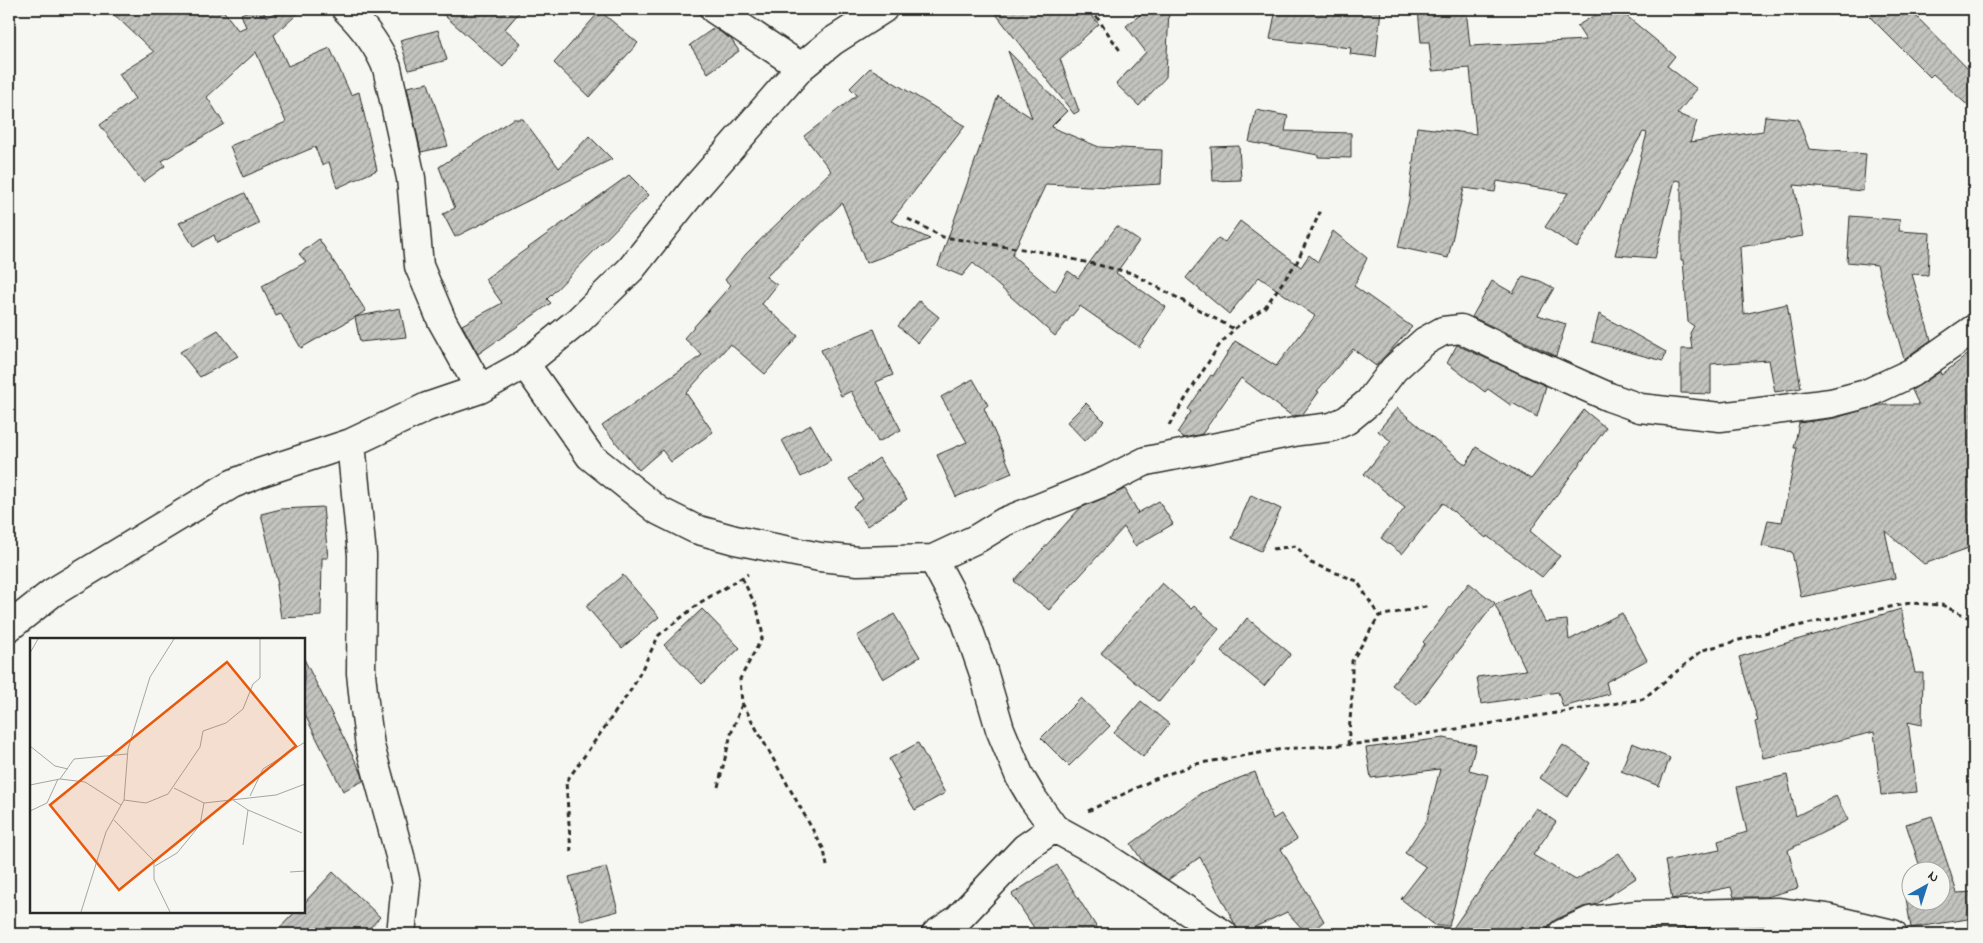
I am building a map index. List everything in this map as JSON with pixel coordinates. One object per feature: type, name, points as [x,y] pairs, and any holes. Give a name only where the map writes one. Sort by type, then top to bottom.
[{"type":"street","points":[[346,9],[363,27],[383,58],[387,68],[411,178],[419,266],[442,321],[480,389]]},
{"type":"street","points":[[714,9],[801,67]]},
{"type":"street","points":[[9,627],[52,593],[232,484],[262,472],[351,443],[427,408],[480,389],[525,364],[578,321],[631,269],[693,191],[801,67],[833,41],[883,9]]},
{"type":"street","points":[[525,364],[590,456],[659,512],[695,529],[735,540],[820,557],[858,561],[933,559],[978,538],[1004,522],[1106,480],[1146,461],[1299,431],[1332,427],[1347,420],[1369,402],[1394,369],[1426,341],[1443,331],[1461,329],[1573,381],[1640,408],[1720,417],[1830,403],[1866,394],[1912,373],[1974,329]]},
{"type":"street","points":[[351,443],[362,555],[361,673],[370,746],[406,884],[401,934]]},
{"type":"street","points":[[933,559],[965,619],[983,671],[1000,730],[1020,777],[1054,828],[1096,851],[1223,934]]},
{"type":"street","points":[[936,934],[957,920],[1025,848],[1054,828]]},
{"type":"street","points":[[1562,934],[1590,921],[1637,915],[1768,912],[1826,918],[1892,934]]},
{"type":"path","points":[[1092,9],[1122,52]]},
{"type":"path","points":[[1146,461],[1218,347],[1234,329],[1265,308],[1297,262],[1320,212]]},
{"type":"path","points":[[908,219],[942,237],[1042,252],[1132,273],[1234,329]]},
{"type":"path","points":[[1273,549],[1296,546],[1311,563],[1357,581],[1380,616]]},
{"type":"path","points":[[571,852],[566,782],[633,687],[659,635],[701,602],[787,550]]},
{"type":"path","points":[[718,788],[731,734],[742,703],[740,679],[763,636],[757,608],[742,578]]},
{"type":"path","points":[[1054,828],[1155,778],[1195,764],[1283,749],[1348,745],[1495,724],[1642,698],[1703,650],[1781,629],[1910,603],[1942,605],[1974,620]]},
{"type":"path","points":[[1348,745],[1352,696],[1352,661],[1380,616],[1430,606]]},
{"type":"path","points":[[742,703],[824,850],[827,866]]},
{"type":"building","points":[[108,9],[222,9],[238,30],[246,27],[241,14],[254,9],[262,9],[266,17],[284,9],[303,9],[274,35],[288,66],[330,48],[351,95],[359,92],[377,170],[337,188],[329,162],[322,165],[315,147],[243,177],[230,146],[286,122],[256,52],[207,97],[224,124],[162,161],[165,166],[143,182],[100,125],[135,99],[119,74],[154,52]]},
{"type":"building","points":[[437,9],[522,9],[505,29],[521,43],[503,67]]},
{"type":"building","points":[[992,9],[1085,9],[1099,24],[1060,59],[1079,111],[1074,114]]},
{"type":"building","points":[[1147,9],[1169,9],[1166,77],[1139,106],[1116,84],[1146,52],[1126,26]]},
{"type":"building","points":[[1276,9],[1381,9],[1376,57],[1350,54],[1351,48],[1270,39]]},
{"type":"building","points":[[1418,9],[1466,9],[1470,46],[1586,40],[1577,26],[1605,9],[1618,9],[1675,56],[1667,66],[1697,89],[1677,114],[1697,121],[1690,142],[1763,131],[1765,116],[1798,119],[1809,149],[1866,154],[1863,191],[1794,185],[1803,236],[1740,247],[1744,314],[1787,304],[1801,388],[1775,392],[1769,360],[1711,364],[1711,394],[1681,393],[1681,349],[1692,349],[1690,333],[1694,326],[1688,322],[1683,260],[1681,260],[1681,181],[1675,180],[1655,258],[1615,255],[1647,133],[1643,132],[1577,248],[1545,227],[1568,193],[1497,181],[1495,192],[1464,188],[1448,258],[1398,247],[1409,200],[1417,127],[1476,134],[1470,68],[1432,71],[1429,42],[1421,42]]},
{"type":"building","points":[[1862,9],[1909,9],[1974,75],[1974,111],[1933,74],[1930,77]]},
{"type":"building","points":[[600,11],[638,43],[589,97],[554,63]]},
{"type":"building","points":[[714,28],[731,39],[739,51],[708,73],[690,45]]},
{"type":"building","points":[[438,30],[447,60],[409,70],[400,40]]},
{"type":"building","points":[[1008,51],[1067,111],[1051,127],[1099,147],[1162,150],[1161,184],[1111,187],[1046,184],[1012,255],[1055,292],[1068,271],[1078,278],[1117,226],[1139,241],[1116,273],[1166,307],[1139,347],[1080,306],[1055,336],[973,263],[962,276],[938,266],[998,96],[1032,118]]},
{"type":"building","points":[[870,68],[965,126],[891,221],[930,239],[866,263],[842,203],[766,277],[777,285],[762,304],[798,336],[765,374],[730,344],[686,393],[713,432],[671,462],[662,450],[639,470],[602,426],[702,355],[684,338],[731,285],[725,280],[746,254],[831,171],[804,136],[857,95],[850,88]]},
{"type":"building","points":[[428,83],[448,146],[421,152],[407,87]]},
{"type":"building","points":[[1256,110],[1288,116],[1285,131],[1351,133],[1351,158],[1318,157],[1318,155],[1249,142]]},
{"type":"building","points":[[513,119],[523,119],[559,168],[589,136],[612,159],[455,237],[443,214],[455,208],[439,167]]},
{"type":"building","points":[[1239,146],[1241,180],[1213,181],[1211,147]]},
{"type":"building","points":[[629,175],[649,195],[547,299],[551,303],[478,354],[462,325],[502,303],[485,279]]},
{"type":"building","points":[[245,193],[259,224],[217,243],[214,235],[194,247],[179,223]]},
{"type":"building","points":[[1850,216],[1900,220],[1899,231],[1930,233],[1928,275],[1912,274],[1931,340],[1904,359],[1877,265],[1847,262]]},
{"type":"building","points":[[1240,221],[1301,267],[1309,255],[1318,262],[1333,231],[1367,258],[1354,286],[1412,327],[1376,366],[1353,349],[1317,391],[1319,392],[1302,415],[1292,416],[1241,378],[1202,434],[1184,438],[1177,433],[1191,412],[1188,409],[1211,375],[1213,376],[1235,341],[1276,366],[1315,316],[1259,277],[1229,314],[1186,278],[1218,238],[1225,242]]},
{"type":"building","points":[[319,239],[366,311],[301,348],[281,314],[276,316],[262,286],[306,262],[299,254]]},
{"type":"building","points":[[1523,276],[1554,288],[1538,315],[1566,324],[1556,356],[1472,317],[1492,281],[1513,293]]},
{"type":"building","points":[[919,301],[939,317],[918,343],[898,326]]},
{"type":"building","points":[[400,308],[406,337],[360,342],[355,317]]},
{"type":"building","points":[[1599,314],[1666,352],[1663,361],[1592,342]]},
{"type":"building","points":[[874,329],[893,375],[876,382],[901,430],[878,442],[851,391],[841,396],[821,350]]},
{"type":"building","points":[[218,330],[238,356],[200,377],[180,352]]},
{"type":"building","points":[[1457,345],[1546,386],[1537,417],[1514,404],[1512,406],[1488,389],[1485,392],[1447,363]]},
{"type":"building","points":[[1974,350],[1974,546],[1924,564],[1885,531],[1895,578],[1801,597],[1792,552],[1762,546],[1768,520],[1782,522],[1797,448],[1794,448],[1799,423],[1835,418],[1880,405],[1919,405],[1912,390],[1940,372],[1941,375]]},
{"type":"building","points":[[973,379],[988,405],[984,408],[1012,473],[956,497],[937,455],[967,442],[941,397]]},
{"type":"building","points":[[1086,403],[1104,421],[1085,441],[1067,422]]},
{"type":"building","points":[[1397,408],[1466,465],[1476,447],[1531,479],[1584,410],[1606,428],[1530,531],[1560,556],[1542,577],[1487,536],[1486,538],[1443,503],[1402,554],[1381,538],[1405,508],[1364,474],[1391,441],[1378,431]]},
{"type":"building","points":[[811,425],[831,461],[801,477],[782,440]]},
{"type":"building","points":[[879,458],[907,499],[867,526],[853,506],[863,499],[849,479]]},
{"type":"building","points":[[1125,489],[1138,512],[1136,514],[1159,501],[1173,524],[1135,546],[1124,527],[1049,610],[1014,581],[1080,508]]},
{"type":"building","points":[[1251,495],[1281,509],[1261,551],[1232,538]]},
{"type":"building","points":[[323,507],[328,558],[322,558],[321,616],[281,618],[276,585],[278,585],[261,514],[281,509]]},
{"type":"building","points":[[623,575],[659,617],[622,648],[586,606]]},
{"type":"building","points":[[1162,583],[1191,609],[1194,606],[1219,629],[1159,702],[1101,653]]},
{"type":"building","points":[[1469,583],[1495,603],[1417,705],[1392,685],[1425,644],[1423,642]]},
{"type":"building","points":[[1529,589],[1545,622],[1567,620],[1569,640],[1622,613],[1647,660],[1606,682],[1609,694],[1563,707],[1558,692],[1481,704],[1477,677],[1526,670],[1495,605]]},
{"type":"building","points":[[702,609],[740,648],[702,684],[664,645]]},
{"type":"building","points":[[1901,609],[1915,673],[1923,673],[1922,725],[1908,722],[1917,792],[1881,795],[1874,732],[1763,758],[1755,722],[1758,721],[1739,657]]},
{"type":"building","points":[[894,614],[920,657],[883,679],[857,636]]},
{"type":"building","points":[[1247,618],[1291,654],[1264,686],[1221,651]]},
{"type":"building","points":[[305,661],[362,774],[363,781],[343,791],[305,715]]},
{"type":"building","points":[[1081,698],[1110,726],[1069,766],[1041,738]]},
{"type":"building","points":[[1141,701],[1169,724],[1143,757],[1114,733]]},
{"type":"building","points":[[1444,738],[1476,745],[1469,770],[1488,775],[1449,926],[1436,926],[1401,899],[1426,867],[1405,853],[1427,820],[1440,769],[1371,778],[1366,748]]},
{"type":"building","points":[[918,743],[945,793],[915,810],[897,780],[900,779],[889,759]]},
{"type":"building","points":[[1632,743],[1670,758],[1659,786],[1621,771]]},
{"type":"building","points":[[1563,745],[1590,763],[1568,797],[1540,778]]},
{"type":"building","points":[[1255,772],[1273,819],[1281,814],[1297,839],[1281,849],[1324,921],[1309,934],[1287,912],[1240,934],[1200,857],[1168,880],[1145,865],[1131,844],[1201,793]]},
{"type":"building","points":[[1787,775],[1796,816],[1836,796],[1848,820],[1788,850],[1798,888],[1766,897],[1734,897],[1731,887],[1672,899],[1665,861],[1720,850],[1718,841],[1747,832],[1737,787]]},
{"type":"building","points":[[1536,808],[1556,822],[1533,855],[1576,880],[1619,853],[1636,878],[1595,905],[1583,907],[1555,920],[1549,925],[1547,934],[1449,934]]},
{"type":"building","points":[[1932,816],[1946,860],[1918,860],[1906,824]]},
{"type":"building","points":[[1057,865],[1101,934],[1038,934],[1012,894]]},
{"type":"building","points":[[606,867],[618,911],[581,921],[569,877]]},
{"type":"building","points":[[1950,871],[1957,893],[1974,892],[1974,918],[1911,928],[1908,910],[1950,910]]},
{"type":"building","points":[[333,872],[380,917],[364,934],[274,934],[294,913],[305,913],[305,902]]}]
